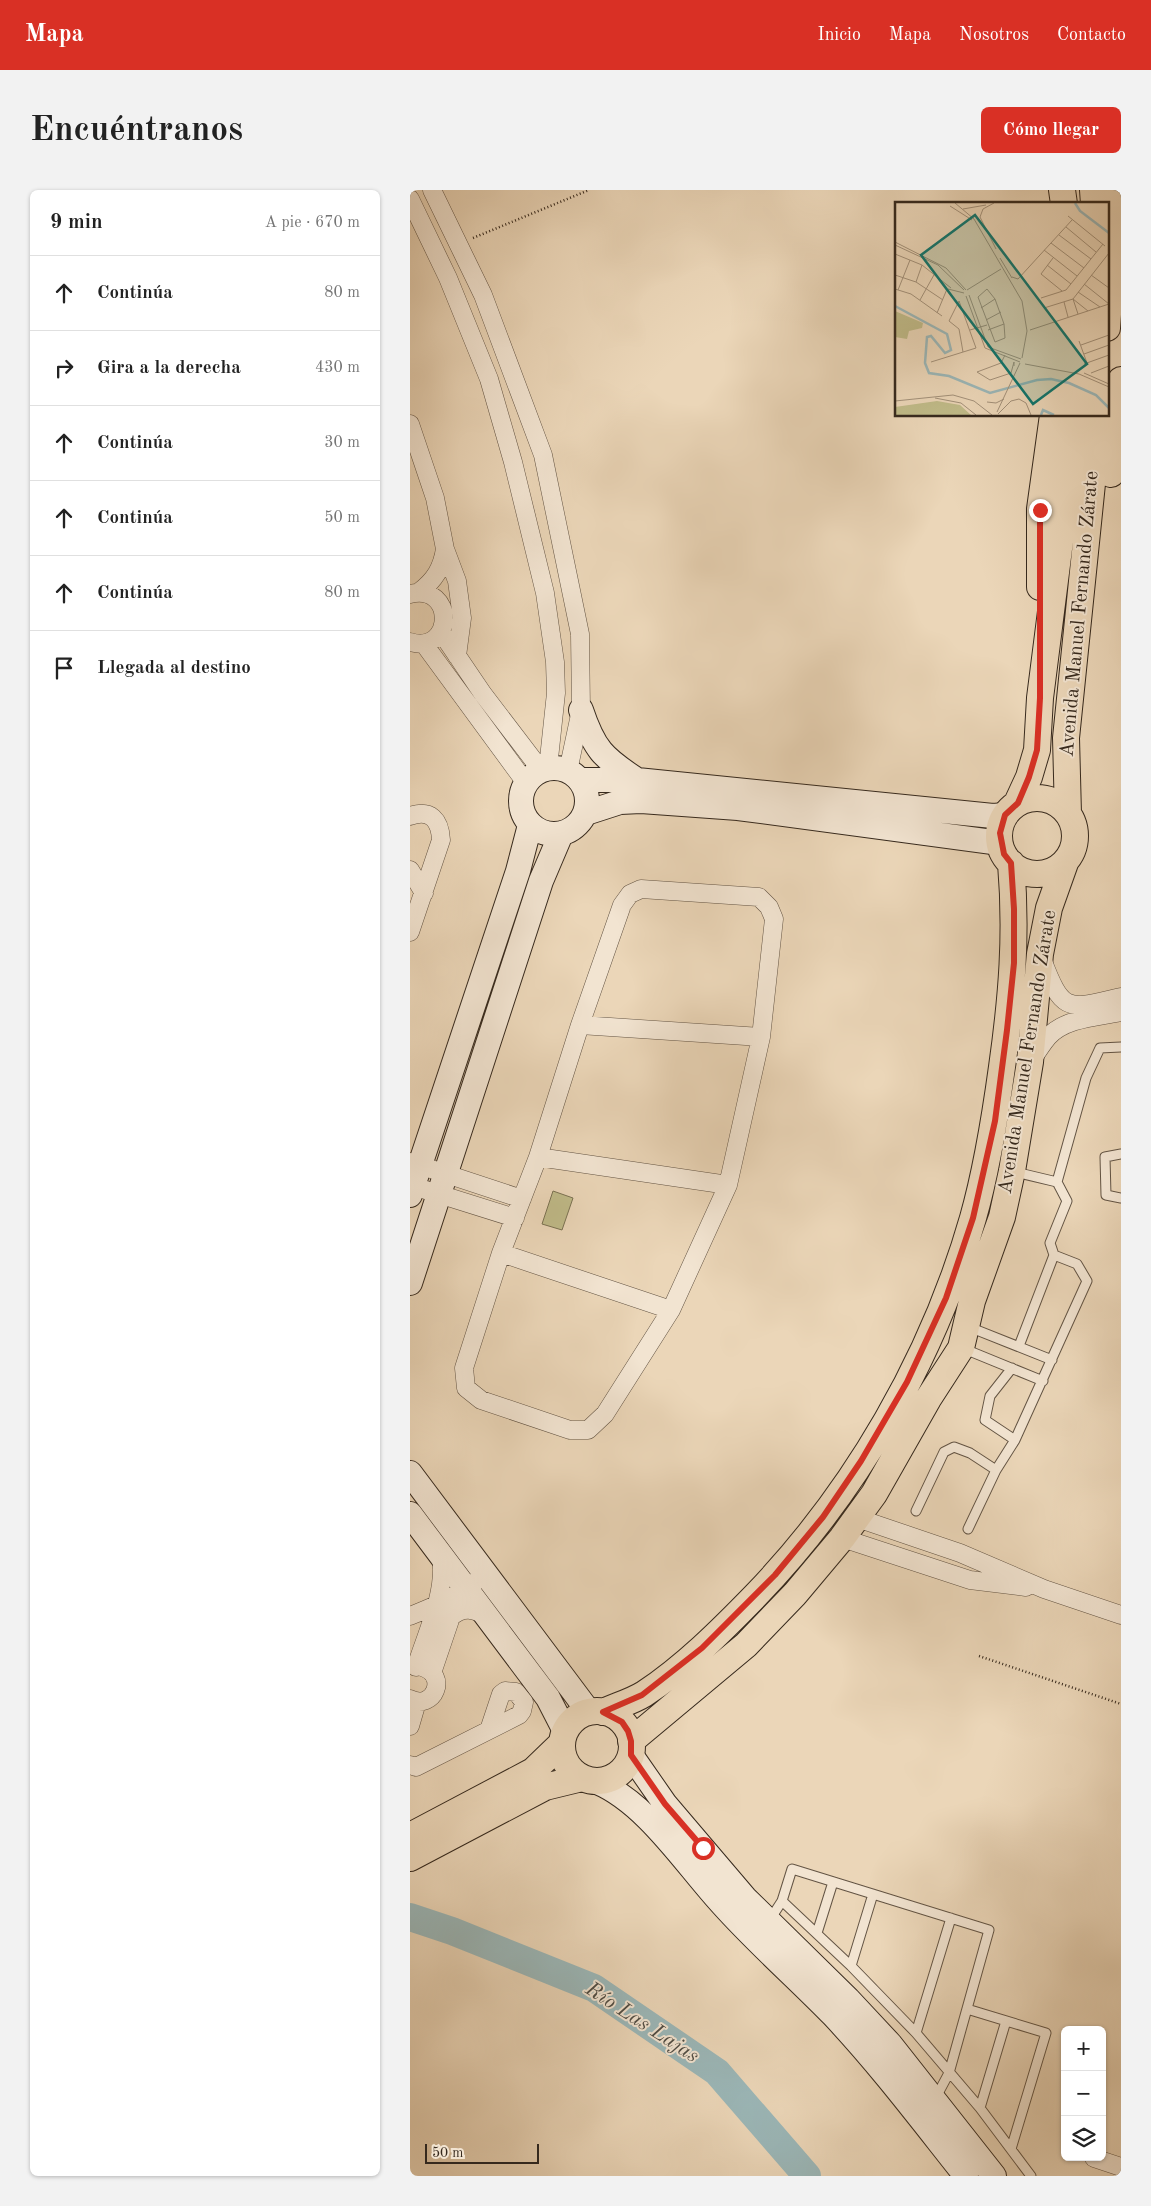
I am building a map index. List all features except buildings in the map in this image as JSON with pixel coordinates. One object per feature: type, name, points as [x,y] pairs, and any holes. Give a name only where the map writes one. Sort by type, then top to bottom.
[{"type":"main road","points":[[1108,314],[1115,219],[1114,190]]},
{"type":"main road","points":[[1069,700],[1110,484],[1121,380]]},
{"type":"main road","points":[[1040,698],[1040,510],[1053,416]]},
{"type":"main road","name":"Avenida Manuel Fernando Zárate","points":[[1011,809],[1029,777],[1037,750],[1040,698],[1076,416]]},
{"type":"main road","name":"Avenida Manuel Fernando Zárate","points":[[1068,814],[1066,757],[1069,700],[1098,416]]},
{"type":"main road","points":[[1040,798],[1051,800],[1068,814],[1076,834],[1073,850],[1064,863],[1056,869],[1032,874],[1021,870],[1005,853],[1001,824],[1011,809],[1040,798]]},
{"type":"main road","name":"Avenida Manuel Fernando Zárate","points":[[596,1712],[642,1695],[670,1674],[734,1617],[775,1575],[823,1517],[861,1461],[907,1382],[946,1298],[973,1218],[995,1121],[1014,963],[1014,909],[1005,853]]},
{"type":"main road","name":"Avenida Manuel Fernando Zárate","points":[[631,1748],[746,1646],[795,1594],[850,1528],[964,1337],[972,1301],[1002,1216],[1012,1171],[1030,1062],[1040,954],[1048,908],[1064,863]]},
{"type":"main road","points":[[410,1858],[545,1787],[590,1780],[608,1780],[626,1766],[631,1748],[628,1731],[622,1722],[596,1712],[575,1719],[563,1737],[533,1771],[416,1834]]},
{"type":"main road","points":[[563,1737],[566,1764],[573,1773],[590,1780]]},
{"type":"street","points":[[432,190],[482,295],[543,455],[580,634],[581,710],[589,734],[599,751],[615,766],[637,780]]},
{"type":"street","points":[[410,199],[448,278],[489,379],[513,462],[547,603],[555,662],[556,693],[553,730],[553,775]]},
{"type":"street","points":[[410,425],[435,498],[445,549],[461,598],[462,618],[457,656]]},
{"type":"street","points":[[415,593],[430,584],[438,574],[445,549]]},
{"type":"street","points":[[415,593],[434,598],[440,603],[443,625],[457,656],[513,732],[553,775]]},
{"type":"street","points":[[461,598],[436,637],[417,643],[480,721],[553,775],[585,790],[586,812],[572,830],[550,835],[539,831],[530,825],[524,816],[520,805],[521,794],[553,775],[637,780],[993,816],[1011,809]]},
{"type":"street","points":[[480,721],[496,710]]},
{"type":"street","points":[[553,775],[581,710]]},
{"type":"street","points":[[513,732],[522,739],[534,740],[544,737],[553,730]]},
{"type":"street","points":[[586,812],[620,802],[728,808],[1005,853]]},
{"type":"street","points":[[410,816],[424,814],[435,818],[441,828],[441,840],[410,932]]},
{"type":"street","points":[[522,1199],[412,1179],[518,871],[530,825]]},
{"type":"street","points":[[410,1282],[541,882],[561,834]]},
{"type":"street","points":[[410,870],[424,893]]},
{"type":"street","points":[[641,889],[759,896],[769,907],[774,920],[761,1037],[728,1185],[671,1310],[605,1414],[588,1430],[570,1430],[481,1400],[466,1388],[464,1368],[501,1253],[538,1157],[580,1025],[622,905],[630,894],[641,889]]},
{"type":"street","points":[[1040,954],[1049,978],[1061,999],[1075,1013],[1121,1012]]},
{"type":"street","points":[[1030,1062],[1048,1037],[1081,1006],[1121,997]]},
{"type":"street","points":[[580,1025],[761,1037]]},
{"type":"street","points":[[538,1157],[728,1185]]},
{"type":"street","points":[[441,1184],[515,1218]]},
{"type":"street","points":[[501,1253],[671,1310]]},
{"type":"street","points":[[410,1472],[484,1574],[596,1712]]},
{"type":"street","points":[[410,1514],[548,1698],[563,1737]]},
{"type":"street","points":[[850,1528],[970,1580],[1044,1589]]},
{"type":"street","points":[[850,1528],[960,1554],[1044,1589],[1121,1615]]},
{"type":"street","points":[[419,1670],[442,1575],[441,1557]]},
{"type":"street","points":[[410,1616],[435,1606],[466,1589],[484,1574]]},
{"type":"street","points":[[419,1670],[451,1617],[457,1611],[466,1609],[476,1610],[488,1616]]},
{"type":"street","points":[[410,1726],[414,1700],[428,1700],[436,1692],[437,1682],[419,1670]]},
{"type":"street","points":[[410,1765],[416,1767],[489,1730]]},
{"type":"street","points":[[631,1748],[665,1804],[745,1898],[890,2044],[966,2176]]},
{"type":"street","points":[[590,1780],[615,1789],[647,1818],[723,1906],[994,2176]]},
{"type":"street","points":[[1103,2161],[1121,2167]]},
{"type":"lane","points":[[1019,1346],[1054,1255],[1050,1242],[1067,1201],[1057,1182],[1086,1078],[1100,1048],[1121,1048]]},
{"type":"lane","points":[[1121,1154],[1104,1156],[1106,1195],[1121,1198]]},
{"type":"lane","points":[[1012,1171],[1057,1182]]},
{"type":"lane","points":[[968,1529],[996,1470],[1015,1440],[1087,1281],[1077,1264],[1054,1255]]},
{"type":"lane","points":[[964,1337],[1019,1346],[1052,1360]]},
{"type":"lane","points":[[964,1337],[1012,1368],[1043,1381]]},
{"type":"lane","points":[[1012,1368],[990,1396],[985,1420],[1015,1440]]},
{"type":"lane","points":[[916,1511],[944,1452],[954,1447],[970,1454],[996,1470]]},
{"type":"lane","points":[[769,1921],[782,1901],[792,1869],[989,1930],[949,2073],[926,2108]]},
{"type":"lane","points":[[817,1933],[833,1882]]},
{"type":"lane","points":[[851,1966],[873,1894]]},
{"type":"lane","points":[[782,1901],[851,1966],[916,2033],[980,2108],[1031,2176]]},
{"type":"lane","points":[[916,2033],[951,1918]]},
{"type":"lane","points":[[967,2009],[1046,2033],[1011,2149]]},
{"type":"lane","points":[[980,2108],[1006,2021]]},
{"type":"path","points":[[458,244],[589,190]]},
{"type":"path","points":[[979,1656],[1121,1704]]},
{"type":"shaded area","points":[[553,1191],[573,1198],[562,1230],[542,1224]]},
{"type":"waterway","name":"Río Las Lajas","points":[[410,1917],[452,1931],[594,1988],[717,2072],[807,2176]]},
{"type":"route","points":[[703,1848],[665,1804],[631,1755],[631,1741],[628,1731],[622,1722],[603,1712],[642,1695],[670,1674],[702,1648],[775,1575],[823,1517],[861,1461],[907,1382],[946,1298],[973,1218],[995,1121],[1007,1030],[1014,963],[1014,909],[1011,863],[1004,854],[1000,843],[1000,833],[1005,815],[1018,803],[1029,777],[1037,750],[1040,698],[1040,510]]}]
